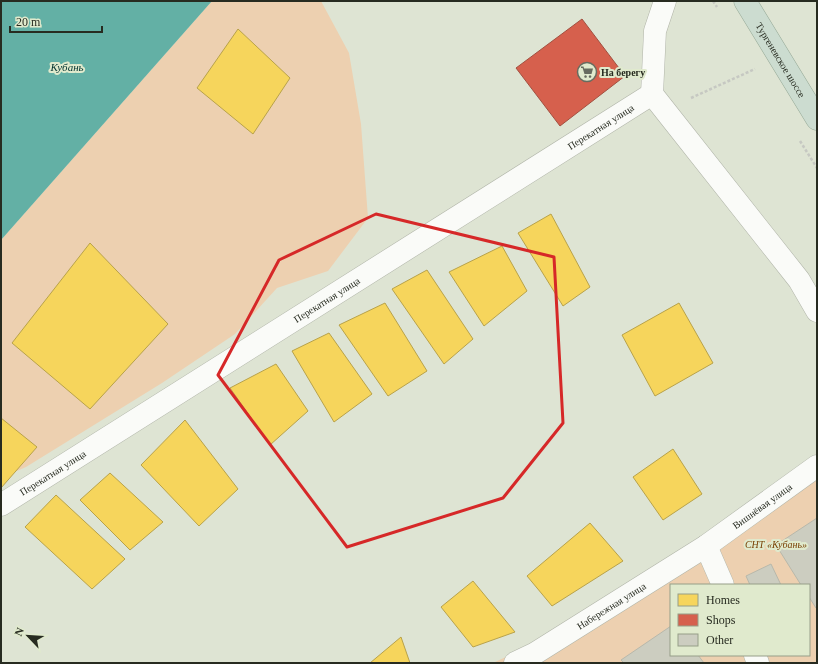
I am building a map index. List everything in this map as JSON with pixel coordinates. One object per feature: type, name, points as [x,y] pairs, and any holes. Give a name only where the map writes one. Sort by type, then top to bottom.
[{"type":"highway","name":"Тургеневское шоссе","points":[[745,1],[817,119]]},
{"type":"street","points":[[665,1],[655,31],[658,102],[799,280],[817,311]]},
{"type":"street","name":"Перекатная улица","points":[[1,506],[658,102]]},
{"type":"street","name":"Вишнёвая улица","points":[[706,545],[817,466]]},
{"type":"street","points":[[706,545],[723,584]]},
{"type":"street","name":"Набережная улица","points":[[515,663],[534,654],[706,545]]},
{"type":"path","points":[[658,102],[755,69]]},
{"type":"highlighted area","points":[[376,214],[554,257],[563,423],[503,498],[347,547],[218,375],[279,260]]},
{"type":"green space","points":[[212,1],[321,1],[349,53],[361,124],[368,218],[328,271],[277,288],[235,334],[162,383],[26,467],[1,478],[1,240]]},
{"type":"green space","name":"СНТ «Кубань»","points":[[817,461],[817,663],[493,663],[529,646],[689,548]]},
{"type":"water","name":"Кубань","points":[[1,1],[212,1],[1,240]]},
{"type":"building: Homes","points":[[238,29],[290,78],[253,134],[197,88]]},
{"type":"building: Homes","points":[[551,214],[590,287],[563,306],[518,233]]},
{"type":"building: Homes","points":[[90,243],[168,324],[90,409],[12,343]]},
{"type":"building: Homes","points":[[502,246],[527,291],[484,326],[449,272]]},
{"type":"building: Homes","points":[[427,270],[473,339],[444,364],[392,289]]},
{"type":"building: Homes","points":[[385,303],[427,371],[388,396],[339,325]]},
{"type":"building: Homes","points":[[679,303],[713,363],[655,396],[622,335]]},
{"type":"building: Homes","points":[[329,333],[372,394],[334,422],[292,351]]},
{"type":"building: Homes","points":[[276,364],[308,411],[270,445],[230,388]]},
{"type":"building: Homes","points":[[1,418],[37,447],[1,488]]},
{"type":"building: Homes","points":[[185,420],[238,489],[199,526],[141,465]]},
{"type":"building: Homes","points":[[673,449],[702,494],[663,520],[633,477]]},
{"type":"building: Homes","points":[[110,473],[163,522],[130,550],[80,500]]},
{"type":"building: Homes","points":[[56,495],[125,559],[92,589],[25,527]]},
{"type":"building: Homes","points":[[590,523],[623,561],[552,606],[527,576]]},
{"type":"building: Homes","points":[[473,581],[515,632],[473,647],[441,607]]},
{"type":"building: Homes","points":[[401,637],[410,663],[370,663]]},
{"type":"building: Shops","points":[[582,19],[625,76],[560,126],[516,68]]},
{"type":"building: Other","points":[[817,518],[817,608],[810,599],[810,584],[800,584],[776,545]]},
{"type":"building: Other","points":[[771,564],[781,584],[750,584],[746,576]]},
{"type":"building: Other","points":[[670,627],[670,656],[699,656],[704,663],[624,663],[621,660]]},
{"type":"place","name":"На берегу","points":[[587,72]]}]
